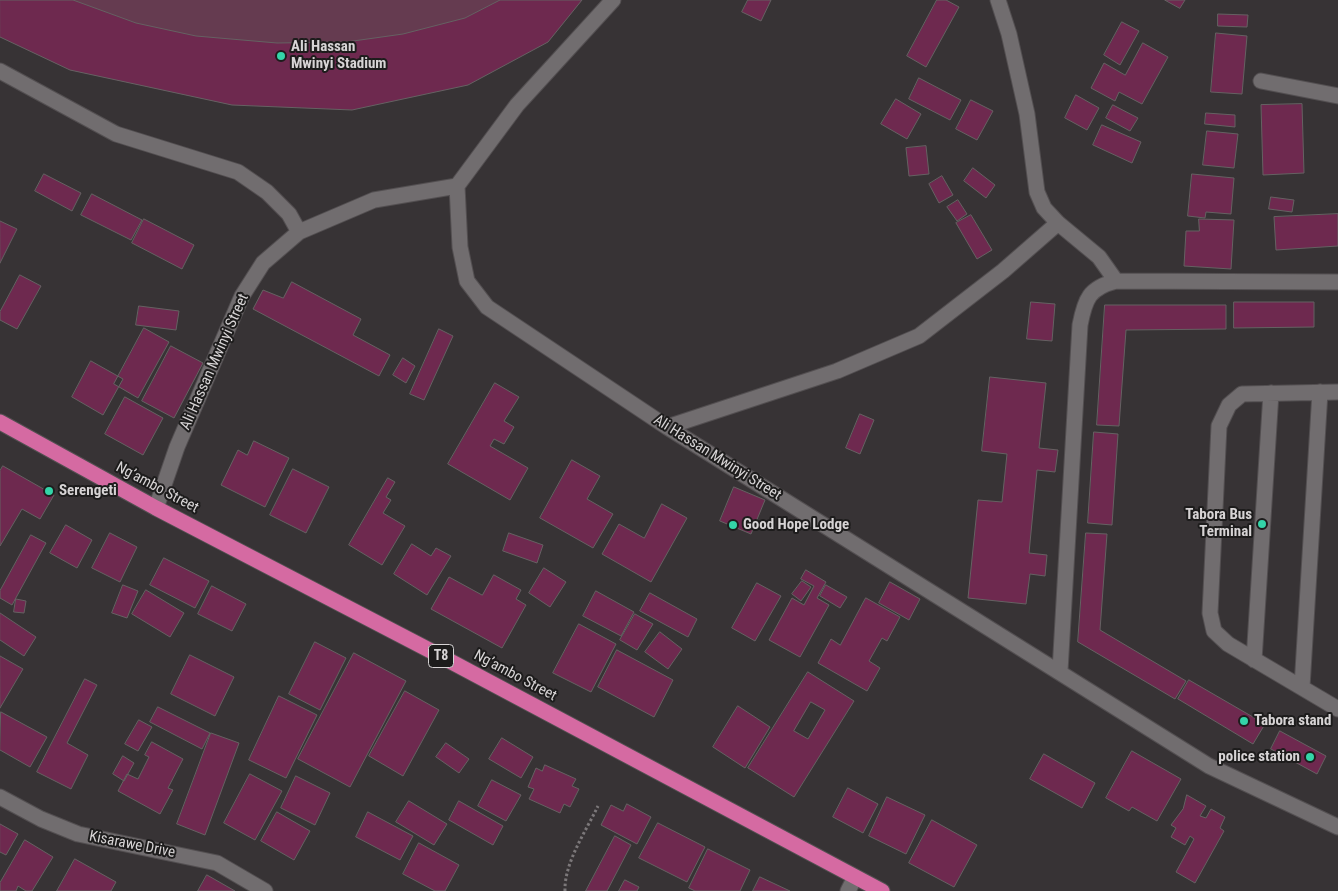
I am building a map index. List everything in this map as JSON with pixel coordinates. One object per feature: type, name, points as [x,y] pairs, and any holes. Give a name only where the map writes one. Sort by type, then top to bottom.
[{"type":"highway","name":"Ng’ambo Street","points":[[0,422],[156,508],[431,651],[852,884],[882,891]]},
{"type":"street","points":[[457,186],[517,105],[613,0]]},
{"type":"street","points":[[998,0],[1009,34],[1027,114],[1037,192],[1044,208],[1058,223],[1100,257],[1116,281]]},
{"type":"street","points":[[0,71],[116,134],[238,172],[267,192],[289,214],[299,232]]},
{"type":"street","points":[[1260,81],[1338,96]]},
{"type":"street","name":"Ali Hassan Mwinyi Street","points":[[156,508],[177,448],[242,296],[263,264],[299,232],[374,200],[457,186],[460,247],[467,281],[486,307],[667,427],[1060,671],[1209,766],[1338,827]]},
{"type":"street","points":[[667,427],[837,371],[919,336],[1002,272],[1058,223]]},
{"type":"street","points":[[1060,671],[1080,325],[1084,304],[1092,292],[1103,284],[1116,281],[1338,282]]},
{"type":"street","points":[[1302,688],[1320,392]]},
{"type":"street","points":[[1338,392],[1242,394],[1228,405],[1219,426],[1210,613],[1214,631],[1228,644],[1338,709]]},
{"type":"street","points":[[1254,660],[1272,393]]},
{"type":"street","name":"Kisarawe Drive","points":[[0,797],[41,819],[78,834],[217,863],[265,891]]},
{"type":"path","points":[[565,891],[565,882],[573,859],[598,806]]},
{"type":"shaded area","name":"Ali Hassan Mwinyi Stadium","points":[[0,0],[582,0],[548,42],[232,105],[70,70],[0,37]]},
{"type":"building","name":"Ali Hassan Mwinyi Stadium","points":[[0,0],[73,0],[136,23],[196,36],[277,43],[346,42],[403,34],[465,18],[500,0],[582,0],[548,42],[468,85],[352,110],[232,105],[70,70],[0,37]]},
{"type":"building","points":[[748,0],[771,0],[761,21],[742,12]]},
{"type":"building","points":[[937,0],[946,0],[959,7],[926,67],[907,56]]},
{"type":"building","points":[[1165,0],[1185,0],[1180,8]]},
{"type":"building","points":[[1218,14],[1248,15],[1247,27],[1218,26]]},
{"type":"building","points":[[1122,22],[1139,31],[1120,65],[1104,55]]},
{"type":"building","points":[[1216,33],[1247,36],[1242,94],[1211,92]]},
{"type":"building","points":[[1143,43],[1168,57],[1142,104],[1119,92],[1115,101],[1091,88],[1104,63],[1125,75]]},
{"type":"building","points":[[919,78],[961,100],[950,120],[909,99]]},
{"type":"building","points":[[1076,95],[1099,108],[1087,130],[1065,118]]},
{"type":"building","points":[[896,99],[921,114],[907,139],[881,124]]},
{"type":"building","points":[[971,100],[993,111],[977,140],[956,129]]},
{"type":"building","points":[[1302,104],[1304,173],[1263,175],[1261,105]]},
{"type":"building","points":[[1113,105],[1138,118],[1130,131],[1106,118]]},
{"type":"building","points":[[1206,113],[1235,115],[1235,127],[1205,124]]},
{"type":"building","points":[[1102,125],[1141,142],[1132,163],[1093,145]]},
{"type":"building","points":[[1207,131],[1238,134],[1234,168],[1203,165]]},
{"type":"building","points":[[926,146],[929,174],[909,176],[906,148]]},
{"type":"building","points":[[973,168],[995,185],[986,198],[964,181]]},
{"type":"building","points":[[44,174],[81,193],[72,211],[35,191]]},
{"type":"building","points":[[1192,174],[1234,178],[1231,214],[1206,212],[1205,218],[1188,216]]},
{"type":"building","points":[[942,176],[953,195],[939,203],[929,184]]},
{"type":"building","points":[[92,194],[142,220],[131,240],[81,215]]},
{"type":"building","points":[[1271,197],[1294,200],[1292,212],[1269,209]]},
{"type":"building","points":[[958,200],[967,214],[957,221],[947,207]]},
{"type":"building","points":[[1338,214],[1338,246],[1276,250],[1274,217]]},
{"type":"building","points":[[971,215],[992,250],[977,259],[956,223]]},
{"type":"building","points":[[144,219],[194,245],[182,269],[132,243]]},
{"type":"building","points":[[1199,219],[1234,220],[1231,269],[1184,266],[1186,231],[1199,231]]},
{"type":"building","points":[[0,221],[17,229],[0,263]]},
{"type":"building","points":[[20,275],[41,286],[17,329],[0,320],[0,312]]},
{"type":"building","points":[[292,282],[361,319],[353,335],[390,355],[379,376],[253,309],[263,290],[283,298]]},
{"type":"building","points":[[1031,302],[1055,304],[1052,341],[1027,339]]},
{"type":"building","points":[[1234,302],[1314,302],[1314,327],[1234,328]]},
{"type":"building","points":[[1105,305],[1226,305],[1226,329],[1126,330],[1119,426],[1097,425]]},
{"type":"building","points":[[139,306],[179,311],[176,330],[136,325]]},
{"type":"building","points":[[144,328],[169,342],[138,398],[114,384]]},
{"type":"building","points":[[439,329],[453,336],[424,400],[410,394]]},
{"type":"building","points":[[171,346],[203,363],[174,418],[142,401]]},
{"type":"building","points":[[403,358],[415,366],[406,383],[393,375]]},
{"type":"building","points":[[91,361],[123,379],[103,415],[72,397]]},
{"type":"building","points":[[990,377],[1046,383],[1039,448],[1058,450],[1055,472],[1037,470],[1029,553],[1047,555],[1045,576],[1030,574],[1026,604],[968,598],[978,500],[1002,502],[1007,454],[982,451]]},
{"type":"building","points":[[495,383],[519,397],[504,421],[514,427],[504,444],[494,439],[490,446],[528,468],[510,500],[448,464]]},
{"type":"building","points":[[125,397],[163,418],[143,455],[105,434]]},
{"type":"building","points":[[860,414],[874,420],[860,454],[846,448]]},
{"type":"building","points":[[1094,432],[1118,434],[1112,525],[1088,523]]},
{"type":"building","points":[[254,441],[289,458],[265,507],[221,485],[238,450],[247,455]]},
{"type":"building","points":[[572,460],[600,476],[587,499],[613,514],[593,548],[540,518]]},
{"type":"building","points":[[3,466],[54,495],[40,519],[22,509],[0,546],[0,471]]},
{"type":"building","points":[[293,469],[329,487],[306,533],[270,515]]},
{"type":"building","points":[[388,478],[395,482],[386,497],[391,500],[383,513],[405,526],[382,565],[349,545]]},
{"type":"building","points":[[734,487],[765,500],[751,534],[720,521]]},
{"type":"building","points":[[662,504],[687,518],[651,582],[602,554],[619,524],[644,538]]},
{"type":"building","points":[[66,525],[92,540],[77,568],[50,553]]},
{"type":"building","points":[[110,533],[137,547],[120,582],[92,568]]},
{"type":"building","points":[[509,533],[543,545],[537,563],[503,551]]},
{"type":"building","points":[[1086,533],[1107,534],[1100,630],[1186,681],[1175,699],[1078,642]]},
{"type":"building","points":[[31,535],[46,543],[12,605],[0,598],[0,591]]},
{"type":"building","points":[[412,544],[431,556],[436,548],[451,556],[427,595],[394,574]]},
{"type":"building","points":[[164,558],[209,581],[195,608],[150,585]]},
{"type":"building","points":[[544,568],[566,582],[550,607],[529,593]]},
{"type":"building","points":[[806,570],[826,582],[817,598],[829,605],[800,657],[769,640],[792,598],[804,605],[814,586],[801,579]]},
{"type":"building","points":[[494,575],[521,590],[516,599],[526,605],[502,648],[431,609],[449,577],[482,595]]},
{"type":"building","points":[[802,581],[811,587],[801,601],[792,594]]},
{"type":"building","points":[[890,582],[920,599],[909,620],[879,603]]},
{"type":"building","points":[[757,583],[781,596],[755,641],[732,628]]},
{"type":"building","points":[[123,585],[138,591],[127,618],[112,613]]},
{"type":"building","points":[[826,585],[847,597],[840,608],[820,596]]},
{"type":"building","points":[[212,586],[246,604],[232,631],[198,614]]},
{"type":"building","points":[[146,590],[184,613],[170,637],[132,614]]},
{"type":"building","points":[[596,591],[634,612],[621,636],[583,616]]},
{"type":"building","points":[[650,593],[697,619],[688,637],[640,611]]},
{"type":"building","points":[[866,598],[900,617],[887,641],[882,638],[869,661],[880,668],[867,691],[818,663],[831,639],[840,645]]},
{"type":"building","points":[[16,599],[26,601],[24,613],[14,612]]},
{"type":"building","points":[[0,613],[36,637],[24,656],[0,640]]},
{"type":"building","points":[[635,614],[653,624],[637,650],[620,640]]},
{"type":"building","points":[[579,624],[616,644],[591,692],[553,673]]},
{"type":"building","points":[[660,632],[682,649],[668,669],[645,652]]},
{"type":"building","points":[[315,642],[346,658],[320,710],[289,694]]},
{"type":"building","points":[[617,650],[673,680],[654,717],[598,687]]},
{"type":"building","points":[[354,653],[406,681],[350,787],[298,759]]},
{"type":"building","points":[[190,655],[234,677],[215,716],[171,694]]},
{"type":"building","points":[[0,656],[23,669],[0,708]]},
{"type":"building","points":[[808,672],[854,701],[794,797],[748,768]],"holes":[[[811,702],[825,710],[808,739],[794,731]]]},
{"type":"building","points":[[85,679],[97,685],[67,743],[88,755],[71,789],[37,772]]},
{"type":"building","points":[[1189,680],[1265,724],[1253,744],[1178,699]]},
{"type":"building","points":[[405,691],[439,710],[403,776],[369,756]]},
{"type":"building","points":[[279,696],[317,715],[286,778],[249,760]]},
{"type":"building","points":[[738,706],[770,727],[745,768],[713,747]]},
{"type":"building","points":[[158,707],[210,733],[202,749],[150,722]]},
{"type":"building","points":[[1,712],[47,737],[30,767],[0,750]]},
{"type":"building","points":[[139,720],[152,727],[138,751],[125,744]]},
{"type":"building","points":[[1280,731],[1326,756],[1317,774],[1271,749]]},
{"type":"building","points":[[211,733],[239,743],[205,835],[177,824]]},
{"type":"building","points":[[502,738],[533,757],[521,778],[489,759]]},
{"type":"building","points":[[152,742],[183,759],[168,788],[173,790],[160,814],[118,791],[127,774],[138,779],[149,757],[145,755]]},
{"type":"building","points":[[446,743],[469,759],[459,773],[436,757]]},
{"type":"building","points":[[1132,751],[1181,779],[1157,821],[1132,807],[1129,811],[1106,798]]},
{"type":"building","points":[[1044,754],[1095,783],[1082,808],[1030,779]]},
{"type":"building","points":[[123,756],[134,763],[124,781],[113,774]]},
{"type":"building","points":[[545,765],[576,779],[572,786],[579,789],[570,807],[564,804],[560,813],[529,799],[534,789],[528,787],[536,768],[542,771]]},
{"type":"building","points":[[250,774],[282,791],[255,840],[224,823]]},
{"type":"building","points":[[296,776],[330,793],[315,825],[281,808]]},
{"type":"building","points":[[492,780],[521,795],[506,821],[478,806]]},
{"type":"building","points":[[848,788],[878,804],[863,833],[833,817]]},
{"type":"building","points":[[1187,795],[1206,806],[1200,816],[1206,818],[1211,809],[1225,817],[1220,828],[1224,831],[1195,883],[1176,872],[1194,839],[1190,836],[1185,845],[1171,837],[1176,828],[1171,825],[1183,809]]},
{"type":"building","points":[[887,797],[925,815],[906,854],[869,836]]},
{"type":"building","points":[[409,801],[447,824],[434,845],[396,822]]},
{"type":"building","points":[[459,801],[503,826],[493,845],[449,820]]},
{"type":"building","points":[[627,804],[651,817],[637,844],[601,825],[611,805],[623,811]]},
{"type":"building","points":[[277,812],[310,831],[294,860],[261,841]]},
{"type":"building","points":[[368,812],[413,836],[400,860],[356,837]]},
{"type":"building","points":[[932,820],[977,845],[954,887],[909,863]]},
{"type":"building","points":[[658,823],[705,847],[687,882],[639,858]]},
{"type":"building","points":[[0,824],[18,834],[6,855],[0,852]]},
{"type":"building","points":[[615,836],[631,845],[607,891],[586,891]]},
{"type":"building","points":[[25,840],[53,857],[32,891],[26,891],[18,886],[16,891],[0,891],[0,883]]},
{"type":"building","points":[[419,843],[459,865],[445,891],[435,891],[403,874]]},
{"type":"building","points":[[708,849],[750,870],[740,891],[695,891],[689,888]]},
{"type":"building","points":[[75,859],[116,882],[111,891],[57,891]]},
{"type":"building","points":[[207,875],[235,891],[198,891]]},
{"type":"building","points":[[760,877],[790,891],[753,891]]},
{"type":"building","points":[[625,880],[639,887],[637,891],[619,891]]},
{"type":"place","name":"Ali Hassan Mwinyi Stadium","points":[[281,56]]},
{"type":"place","name":"Serengeti","points":[[49,491]]},
{"type":"place","name":"Tabora Bus Terminal","points":[[1262,524]]},
{"type":"place","name":"Good Hope Lodge","points":[[733,525]]},
{"type":"place","name":"Tabora stand","points":[[1244,721]]},
{"type":"place","name":"police station","points":[[1310,757]]}]
